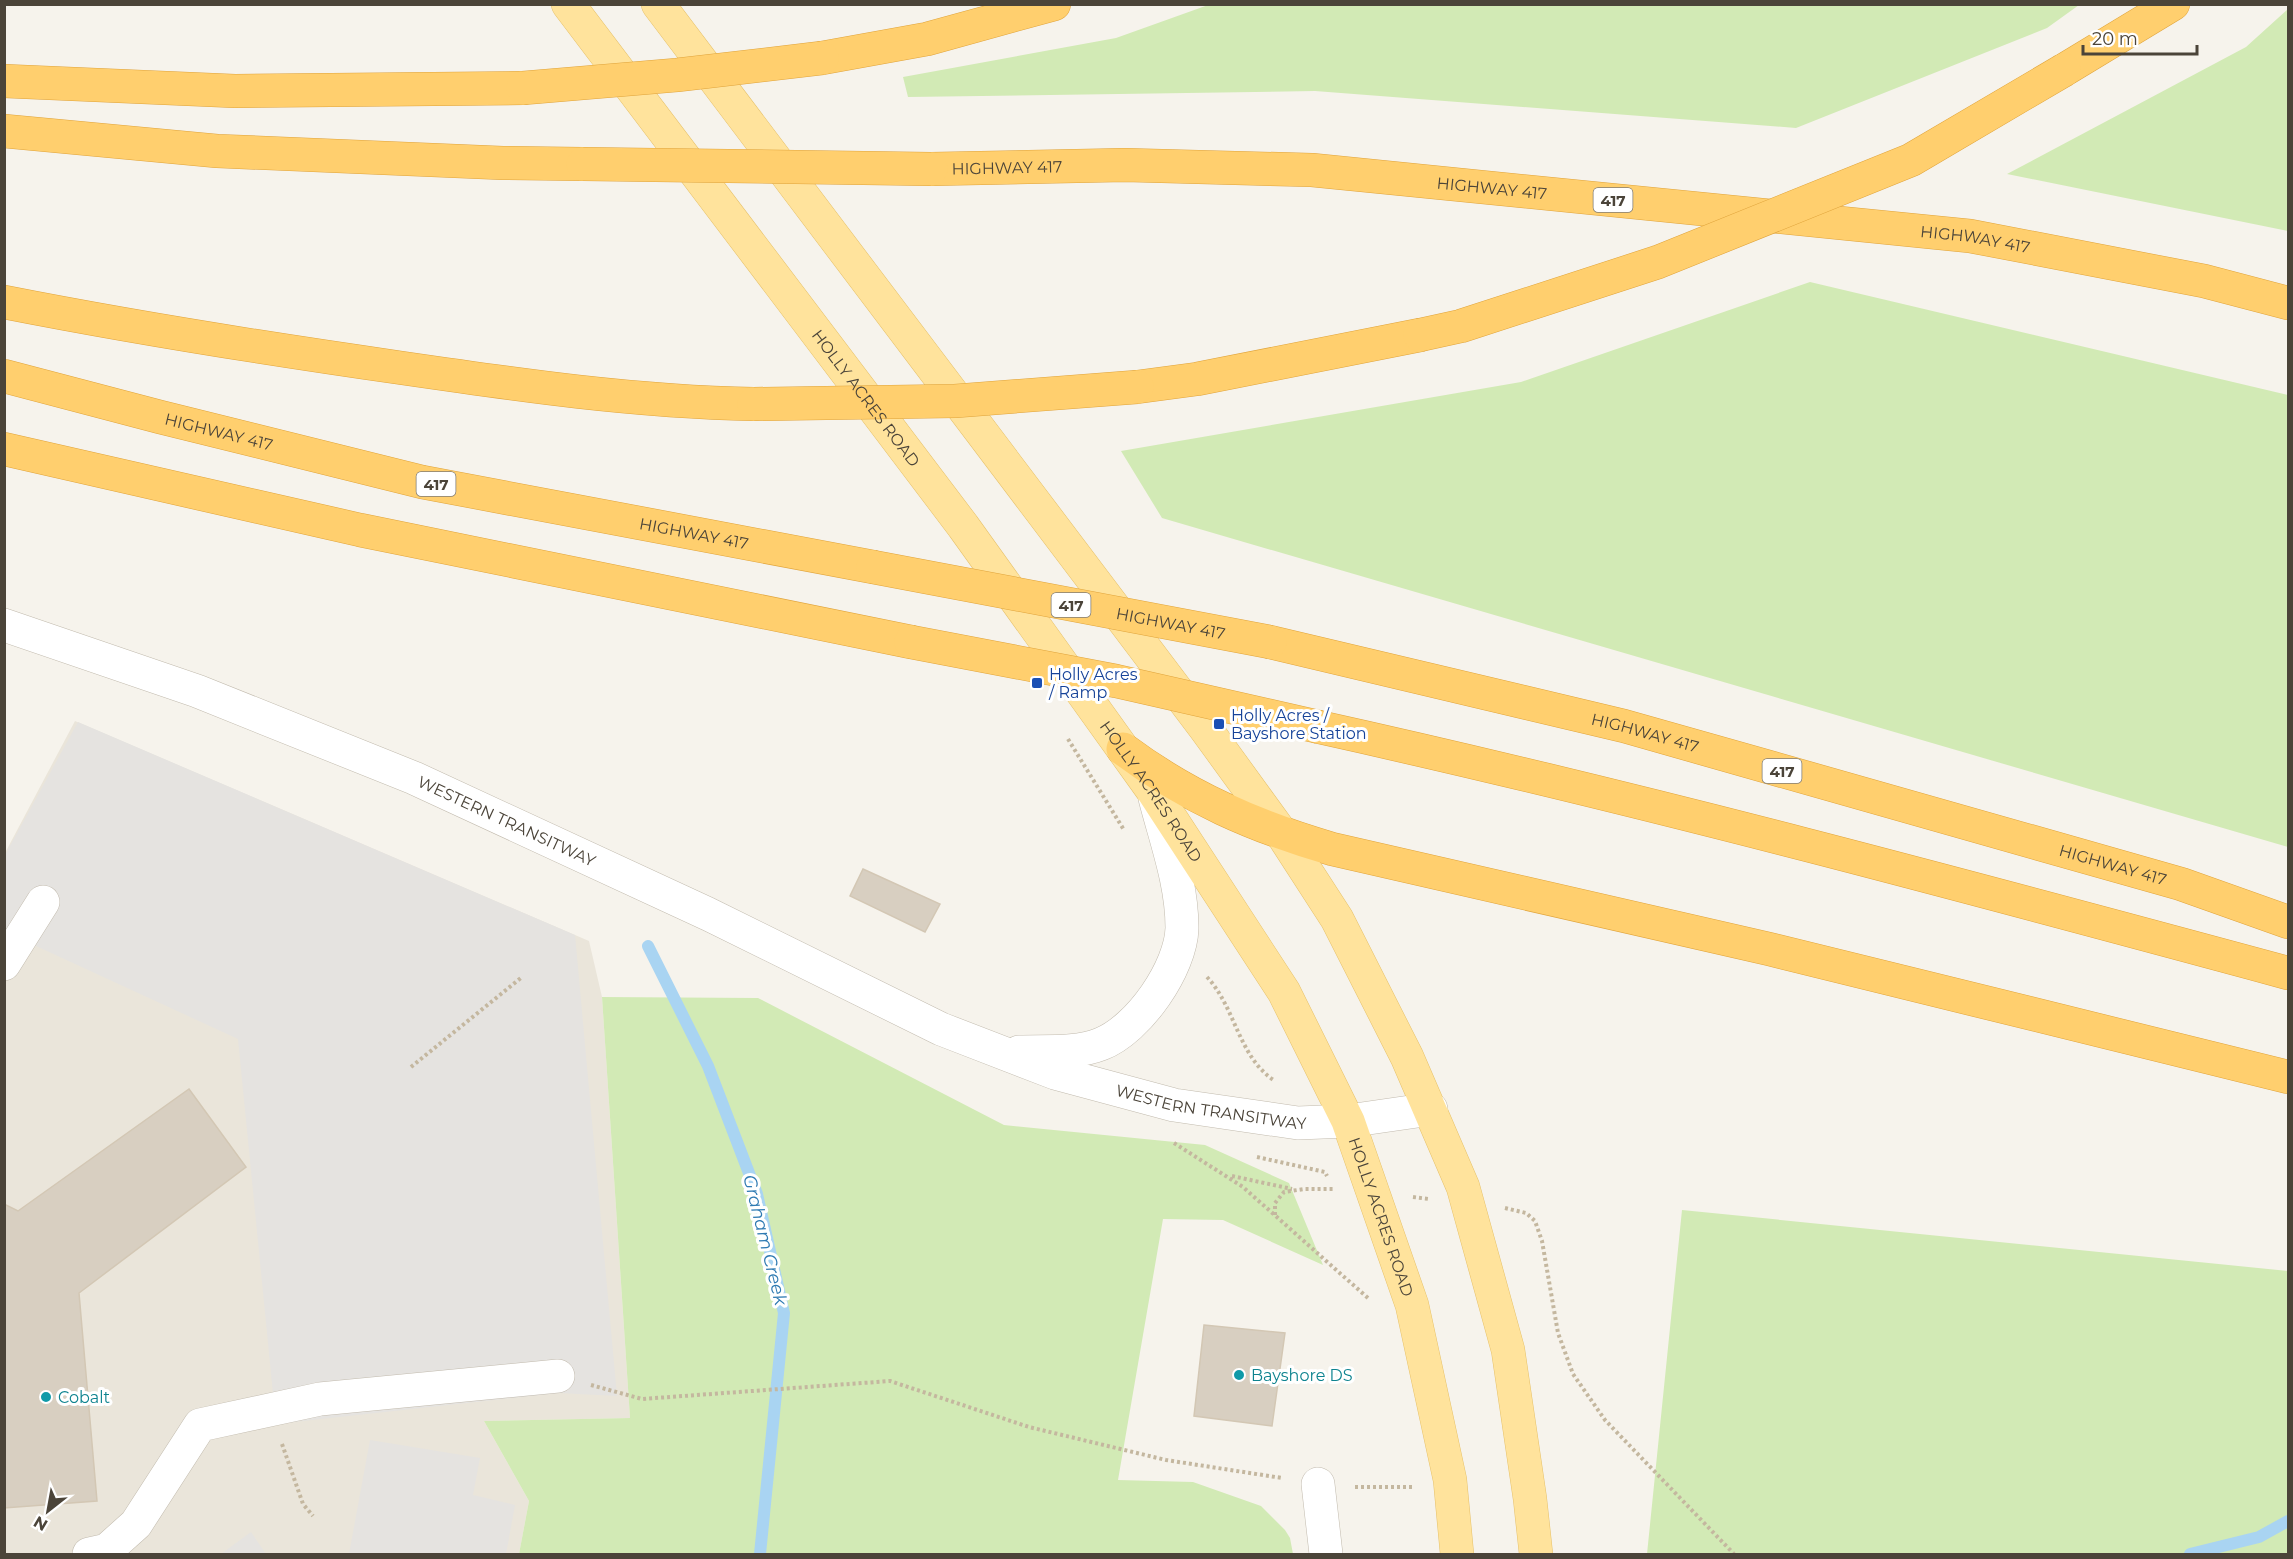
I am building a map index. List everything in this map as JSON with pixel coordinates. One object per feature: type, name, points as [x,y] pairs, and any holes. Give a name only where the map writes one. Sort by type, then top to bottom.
[{"type":"highway","points":[[4,81],[235,91],[523,88],[677,75],[822,58],[927,39],[1054,4]]},
{"type":"highway","points":[[4,302],[245,346],[581,393],[754,404],[955,401],[1197,380],[1461,327],[1658,262],[1911,160],[2174,4]]},
{"type":"highway","name":"HIGHWAY 417","points":[[4,131],[217,151],[503,164],[931,169],[1125,165],[1312,170],[1970,236],[2204,281],[2289,303]]},
{"type":"highway","name":"HIGHWAY 417","points":[[4,376],[422,482],[1270,642],[1624,726],[2181,884],[2289,922]]},
{"type":"highway","points":[[4,449],[371,533],[1116,681],[1511,770],[1754,831],[2289,973]]},
{"type":"highway","points":[[1123,749],[1171,783],[1204,801],[1282,834],[1332,849],[1769,949],[2289,1077]]},
{"type":"main road","name":"HOLLY ACRES ROAD","points":[[568,4],[963,526],[1153,791],[1284,992],[1348,1121],[1412,1305],[1450,1480],[1457,1554]]},
{"type":"main road","points":[[658,4],[1057,531],[1282,834],[1337,919],[1377,994],[1431,1109],[1468,1204],[1508,1350],[1536,1554]]},
{"type":"street","name":"WESTERN TRANSITWAY","points":[[4,625],[196,691],[414,778],[708,914],[941,1029],[1055,1073],[1174,1106],[1298,1123],[1348,1121],[1431,1109]]},
{"type":"street","name":"WESTERN TRANSITWAY","points":[[996,1052],[1064,1051],[1101,1044],[1123,1030],[1148,1007],[1177,952],[1182,930],[1178,885],[1153,791]]},
{"type":"street","points":[[4,964],[43,902]]},
{"type":"street","points":[[89,1554],[106,1550],[136,1524],[200,1425],[320,1399],[558,1376]]},
{"type":"street","points":[[1318,1484],[1326,1554]]},
{"type":"path","points":[[1067,738],[1129,839]]},
{"type":"path","points":[[1177,952],[1218,989],[1253,1063],[1278,1084]]},
{"type":"path","points":[[411,1067],[522,977]]},
{"type":"path","points":[[1173,1142],[1227,1175],[1371,1301]]},
{"type":"path","points":[[1227,1175],[1295,1189],[1335,1189],[1501,1206],[1526,1214],[1535,1221],[1542,1241],[1558,1332],[1573,1374],[1605,1420],[1734,1554]]},
{"type":"path","points":[[1275,1215],[1279,1197],[1295,1189]]},
{"type":"path","points":[[558,1376],[642,1399],[696,1397],[890,1381],[1029,1427],[1166,1460],[1318,1484],[1348,1487],[1417,1487]]},
{"type":"path","points":[[268,1410],[303,1504],[313,1516]]},
{"type":"shaded area","points":[[75,721],[589,941],[602,997],[630,1418],[484,1421],[529,1501],[519,1554],[5,1554],[5,853]]},
{"type":"shaded area","points":[[78,722],[575,935],[617,1396],[559,1393],[276,1424],[238,1039],[10,934],[5,939],[5,855]]},
{"type":"shaded area","points":[[370,1440],[480,1458],[473,1495],[515,1505],[506,1554],[349,1554]]},
{"type":"shaded area","points":[[251,1532],[266,1554],[221,1554]]},
{"type":"green space","points":[[1211,4],[2079,5],[2047,28],[1796,128],[1315,91],[908,97],[903,77],[1116,38]]},
{"type":"green space","points":[[2288,9],[2288,231],[2007,174],[2246,47]]},
{"type":"green space","points":[[1810,282],[2288,395],[2288,847],[1162,518],[1121,451],[1521,382]]},
{"type":"green space","points":[[602,997],[758,998],[1004,1125],[1205,1145],[1289,1183],[1323,1265],[1223,1220],[1163,1219],[1118,1480],[1193,1482],[1261,1506],[1285,1530],[1290,1538],[1293,1554],[519,1554],[529,1501],[484,1421],[630,1418]]},
{"type":"green space","points":[[1682,1210],[2288,1271],[2288,1554],[1647,1554]]},
{"type":"building","points":[[863,869],[940,904],[925,932],[850,896]]},
{"type":"building","name":"Cobalt","points":[[189,1089],[246,1167],[79,1293],[97,1501],[4,1508],[4,1204],[18,1211]]},
{"type":"building","name":"Bayshore DS","points":[[1204,1325],[1285,1333],[1272,1426],[1194,1416]]},
{"type":"waterway","name":"Graham Creek","points":[[648,946],[708,1066],[757,1194],[784,1313],[760,1554]]},
{"type":"waterway","points":[[2190,1554],[2259,1537],[2288,1521]]},
{"type":"place","name":"Holly Acres / Ramp","points":[[1037,683]]},
{"type":"place","name":"Holly Acres / Bayshore Station","points":[[1219,724]]},
{"type":"place","name":"Bayshore DS","points":[[1239,1375]]},
{"type":"place","name":"Cobalt","points":[[46,1397]]}]
